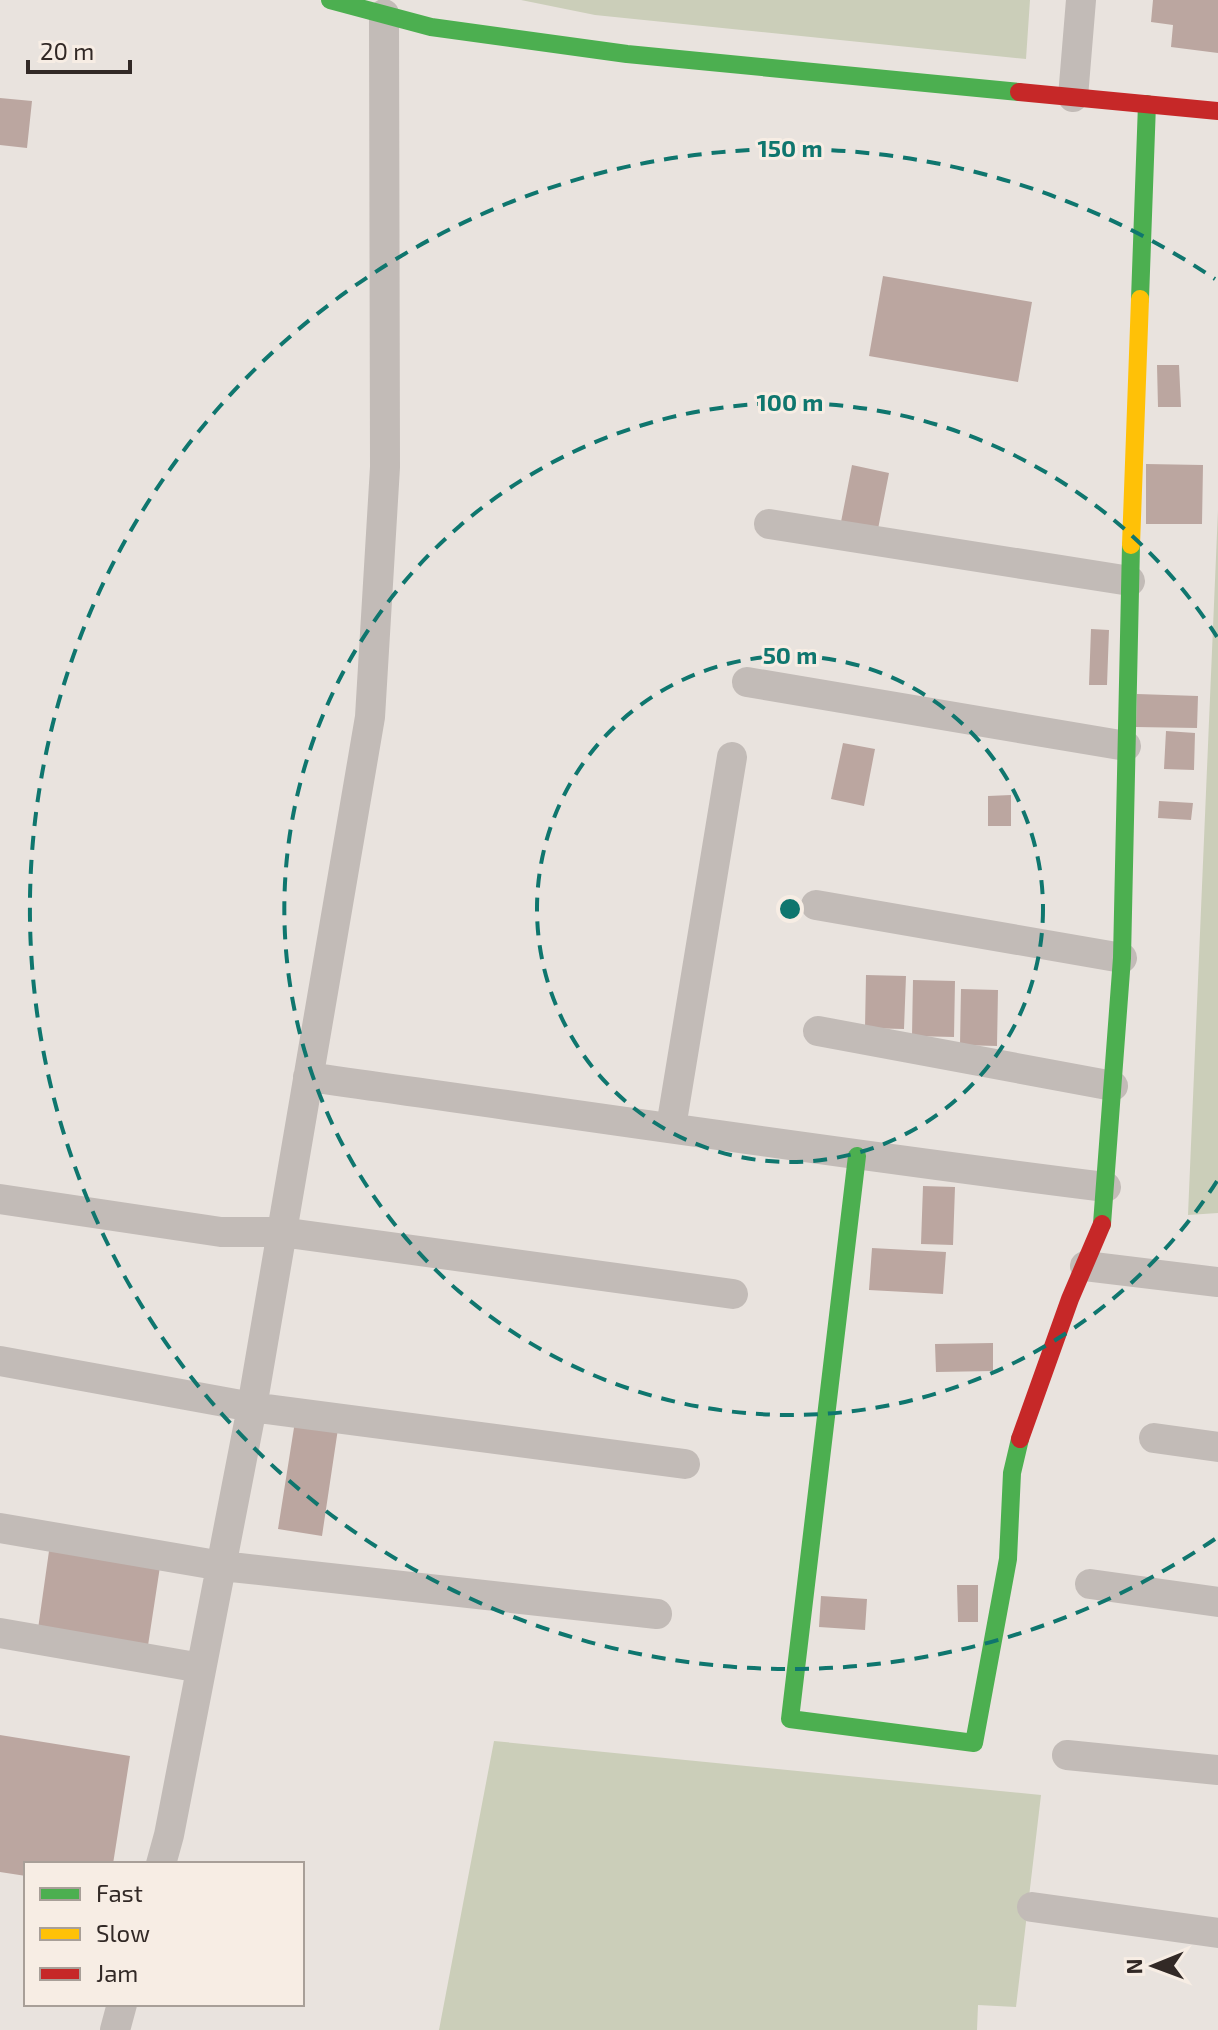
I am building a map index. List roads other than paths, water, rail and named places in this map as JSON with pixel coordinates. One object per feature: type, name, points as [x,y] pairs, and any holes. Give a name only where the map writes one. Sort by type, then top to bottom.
[{"type":"street","points":[[330,0],[431,27],[627,54],[1218,111]]},
{"type":"street","points":[[1073,97],[1081,0]]},
{"type":"street","points":[[162,1862],[252,1407],[370,717],[385,467],[384,14]]},
{"type":"street","points":[[857,1156],[790,1719],[974,1743],[1008,1559],[1012,1473],[1022,1431],[1070,1299],[1102,1227],[1122,958],[1130,581],[1147,104]]},
{"type":"street","points":[[769,524],[1130,581]]},
{"type":"street","points":[[747,682],[1126,746]]},
{"type":"street","points":[[671,1127],[732,757]]},
{"type":"street","points":[[816,905],[1122,958]]},
{"type":"street","points":[[818,1031],[1113,1086]]},
{"type":"street","points":[[308,1077],[857,1156],[1106,1187]]},
{"type":"street","points":[[0,1199],[221,1232],[281,1232],[733,1294]]},
{"type":"street","points":[[1085,1266],[1218,1282]]},
{"type":"street","points":[[0,1361],[252,1407],[685,1464]]},
{"type":"street","points":[[1154,1438],[1218,1447]]},
{"type":"street","points":[[0,1528],[222,1566],[657,1614]]},
{"type":"street","points":[[1090,1584],[1218,1602]]},
{"type":"street","points":[[0,1633],[201,1668]]},
{"type":"street","points":[[1067,1755],[1218,1770]]},
{"type":"street","points":[[1032,1907],[1218,1933]]},
{"type":"street","points":[[115,2030],[121,2006]]}]
